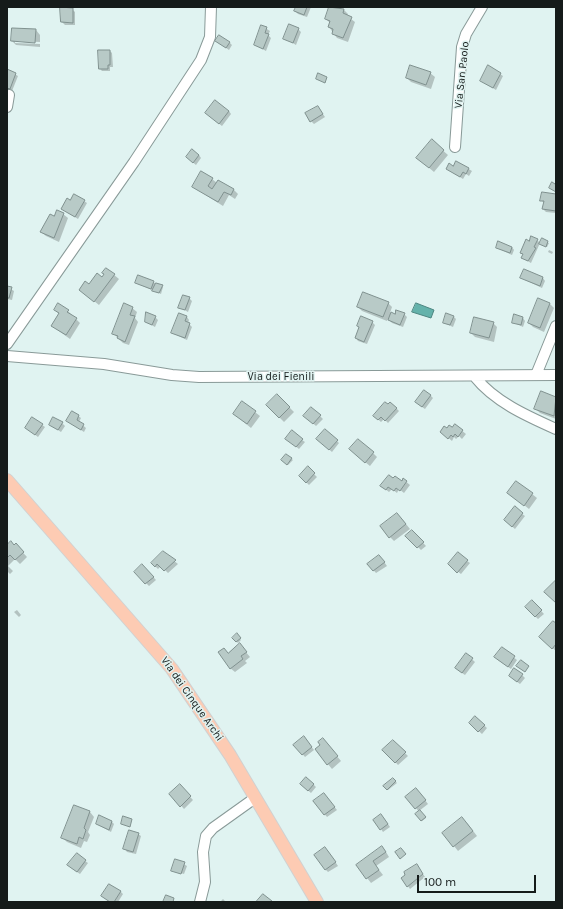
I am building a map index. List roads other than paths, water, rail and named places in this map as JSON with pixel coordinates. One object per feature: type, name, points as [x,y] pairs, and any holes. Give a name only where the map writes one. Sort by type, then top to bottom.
[{"type":"main road","name":"Via dei Cinque Archi","points":[[7,480],[172,669],[224,746],[317,902]]},
{"type":"street","points":[[7,344],[134,162],[201,60],[210,37],[211,7]]},
{"type":"street","name":"Via San Paolo","points":[[455,147],[462,47],[466,34],[482,7]]},
{"type":"street","points":[[7,107],[9,95]]},
{"type":"street","points":[[536,375],[556,326]]},
{"type":"street","name":"Via dei Fienili","points":[[7,356],[108,365],[192,377],[475,377],[556,375]]},
{"type":"street","points":[[475,377],[484,388],[497,398],[556,429]]},
{"type":"street","points":[[200,902],[205,882],[203,850],[206,836],[213,828],[255,798]]},
{"type":"water","points":[[416,303],[434,310],[431,318],[412,312]]}]
